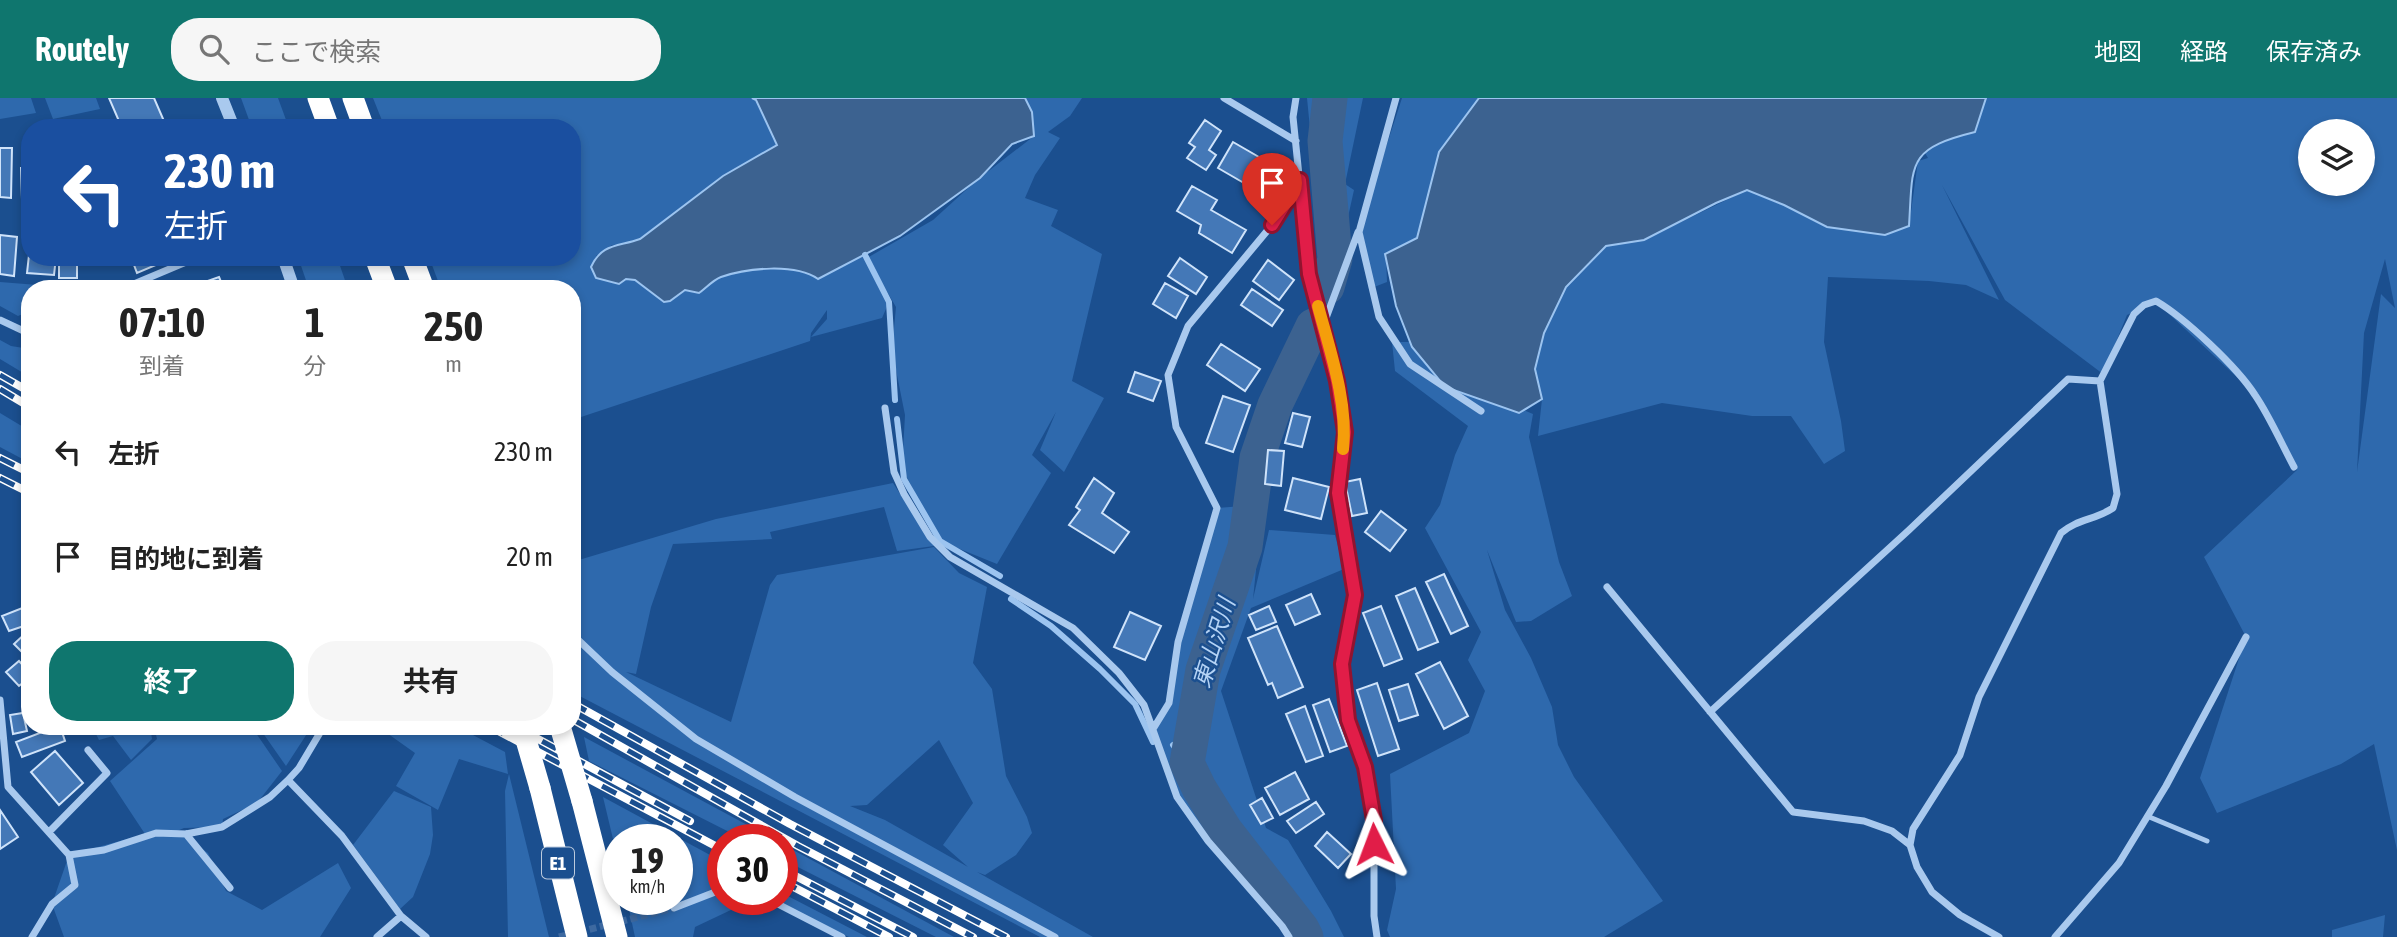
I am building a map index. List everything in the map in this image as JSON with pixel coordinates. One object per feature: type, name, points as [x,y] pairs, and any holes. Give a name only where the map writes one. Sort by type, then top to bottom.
[{"type":"highway","points":[[318,98],[326,119]]},
{"type":"highway","points":[[353,98],[361,119]]},
{"type":"highway","name":"E1","points":[[525,735],[577,937]]},
{"type":"highway","name":"E1","points":[[564,735],[617,937]]},
{"type":"street","points":[[222,98],[230,119]]},
{"type":"street","points":[[1224,98],[1296,141]]},
{"type":"street","points":[[1296,98],[1293,117],[1309,274],[1337,381],[1345,432],[1338,493],[1355,595],[1342,664],[1348,720],[1365,767],[1374,820],[1374,916],[1377,937]]},
{"type":"street","points":[[1323,326],[1359,232],[1396,98]]},
{"type":"street","points":[[1153,729],[1169,703],[1178,642],[1217,508],[1176,427],[1168,375],[1188,326],[1272,225],[1300,180]]},
{"type":"street","points":[[1359,232],[1379,317],[1410,364],[1481,411]]},
{"type":"street","points":[[143,280],[177,266]]},
{"type":"street","points":[[1999,937],[1960,915],[1932,892],[1917,867],[1910,845],[1913,829],[1960,755],[1979,697],[2061,533],[2073,523],[2102,515],[2113,508],[2117,494],[2100,381],[2134,314],[2144,305],[2156,302],[2172,311],[2242,377],[2256,396],[2294,467]]},
{"type":"street","points":[[0,320],[21,328]]},
{"type":"street","points":[[1710,712],[1909,530],[2068,379],[2100,381]]},
{"type":"street","points":[[885,408],[894,472],[930,537],[950,557],[1073,628],[1119,673],[1144,705],[1177,797],[1208,841],[1289,937]]},
{"type":"street","points":[[1607,587],[1793,812],[1864,821],[1892,831],[1910,845]]},
{"type":"street","points":[[2055,937],[2119,863],[2246,637]]},
{"type":"street","points":[[581,643],[612,672],[696,739],[794,797],[1055,937]]},
{"type":"street","points":[[0,700],[4,789],[69,855],[75,885],[51,904],[32,937]]},
{"type":"street","points":[[69,855],[104,850],[156,833],[186,834],[222,827],[270,797],[288,780],[299,768],[319,735]]},
{"type":"street","points":[[49,832],[107,773],[88,750]]},
{"type":"street","points":[[288,780],[342,836],[401,916],[426,937]]},
{"type":"street","points":[[186,834],[230,888]]},
{"type":"street","points":[[798,914],[842,937]]},
{"type":"street","points":[[377,937],[401,916]]},
{"type":"lane","points":[[2147,816],[2207,841]]},
{"type":"shaded area","points":[[0,98],[31,98],[36,113],[0,119]]},
{"type":"shaded area","points":[[45,98],[96,98],[100,109],[53,119]]},
{"type":"shaded area","points":[[241,98],[278,98],[286,119],[249,119]]},
{"type":"shaded area","points":[[373,98],[752,98],[777,145],[723,176],[640,239],[612,245],[596,256],[724,263],[846,264],[865,255],[889,302],[882,318],[811,337],[827,319],[827,310],[811,333],[810,341],[581,417],[581,280],[438,280],[432,266],[581,266],[581,119],[381,119]]},
{"type":"shaded area","points":[[752,98],[1025,98],[1032,112],[1034,136],[1012,144],[980,178],[900,236],[818,279],[784,269],[744,271],[718,278],[699,293],[685,290],[670,301],[664,302],[635,280],[626,279],[619,284],[596,278],[591,267],[600,254],[611,247],[640,239],[723,176],[777,145],[756,100]]},
{"type":"shaded area","points":[[1024,98],[1082,98],[1070,116],[1048,132],[1060,138],[1035,175],[1025,198],[1058,210],[1051,226],[1102,254],[1072,381],[1104,398],[1064,472],[1040,450],[1056,412],[1032,455],[1051,473],[997,564],[940,541],[902,468],[905,415],[892,350],[896,307],[867,258],[933,220],[977,180],[1034,136],[1032,111]]},
{"type":"shaded area","points":[[1307,98],[1363,98],[1345,184],[1354,190],[1332,289],[1325,282]]},
{"type":"shaded area","points":[[1402,98],[1479,98],[1450,137],[1428,194],[1417,238],[1386,254],[1387,282],[1369,289],[1359,230]]},
{"type":"shaded area","points":[[1479,98],[1986,98],[1975,132],[1936,145],[1918,162],[1911,187],[1909,226],[1885,235],[1827,227],[1747,190],[1644,240],[1606,246],[1566,287],[1544,333],[1535,369],[1542,399],[1519,413],[1445,387],[1412,347],[1396,306],[1385,254],[1417,238],[1439,152]]},
{"type":"shaded area","points":[[1941,98],[2397,98],[2397,850],[2374,744],[2341,764],[2217,813],[2200,778],[2246,637],[2204,557],[2297,470],[2254,393],[2156,302],[2127,315],[2103,374],[2005,300],[1942,185],[1999,300],[1966,285],[1828,277],[1824,342],[1845,451],[1824,464],[1791,416],[1752,416],[1662,403],[1538,436],[1542,399],[1535,369],[1544,333],[1563,289],[1607,246],[1644,240],[1747,190],[1784,205],[1909,226],[1918,161],[1928,158],[1924,151]],"holes":[[[2385,259],[2395,308],[2381,294],[2357,472],[2364,333]]]},
{"type":"shaded area","points":[[301,266],[340,266],[345,280],[306,280]]},
{"type":"shaded area","points":[[0,282],[21,284],[21,315],[18,316],[0,306]]},
{"type":"shaded area","points":[[0,340],[21,348],[21,372],[0,359]]},
{"type":"shaded area","points":[[1392,342],[1410,342],[1469,387],[1533,414],[1529,437],[1559,562],[1572,596],[1531,621],[1516,622],[1487,550],[1505,610],[1531,658],[1552,707],[1558,745],[1574,777],[1663,901],[1604,937],[1390,937],[1387,930],[1396,889],[1390,774],[1469,733],[1485,691],[1468,660],[1481,632],[1425,528],[1440,505],[1455,455],[1468,426],[1395,371]]},
{"type":"shaded area","points":[[0,413],[21,426],[21,458],[0,447]]},
{"type":"shaded area","points":[[893,483],[934,546],[897,551],[884,507],[770,532],[772,539],[673,544],[651,607],[636,674],[626,672],[731,722],[770,585],[777,575],[934,547],[959,573],[987,587],[973,663],[992,689],[1006,776],[1032,833],[1016,855],[985,875],[977,872],[1093,937],[1040,937],[581,697],[581,559],[716,519]],"holes":[[[939,740],[973,803],[943,845],[968,867],[885,820],[850,806],[867,805]]]},
{"type":"shaded area","points":[[1256,505],[1261,521],[1253,599],[1269,530],[1335,535],[1344,569],[1251,608],[1221,691],[1266,828],[1288,840],[1344,937],[1289,937],[1177,797],[1153,729],[1169,703],[1178,642],[1217,508]]},
{"type":"shaded area","points":[[96,735],[151,735],[152,739],[131,760],[113,736],[99,740]]},
{"type":"shaded area","points":[[156,735],[257,735],[282,771],[257,803],[223,819],[222,827],[184,828],[177,831],[208,853],[226,891],[262,910],[338,863],[351,888],[320,937],[64,937],[52,904],[69,855],[145,834],[110,781],[157,739]]},
{"type":"shaded area","points":[[264,735],[306,735],[286,766]]},
{"type":"shaded area","points":[[390,735],[473,735],[505,752],[508,774],[459,759],[438,810],[396,786],[415,753]]},
{"type":"shaded area","points":[[584,737],[745,824],[713,824],[589,761]]},
{"type":"shaded area","points":[[509,774],[549,937],[508,937],[505,791]]},
{"type":"shaded area","points":[[394,791],[431,807],[433,835],[430,854],[413,897],[400,909],[353,845]]},
{"type":"shaded area","points":[[603,797],[653,824],[609,824]]},
{"type":"shaded area","points":[[693,846],[707,853],[707,915],[720,915],[695,927],[693,937],[635,937],[630,915],[693,915]]},
{"type":"shaded area","points":[[798,853],[954,937],[936,937],[798,867]]},
{"type":"shaded area","points":[[798,901],[867,937],[849,937],[798,912]]},
{"type":"shaded area","points":[[2385,915],[2383,937],[2332,937],[2332,930]]},
{"type":"building","points":[[109,98],[154,98],[163,119],[118,119]]},
{"type":"building","points":[[1205,120],[1221,131],[1209,150],[1216,155],[1206,170],[1187,158],[1195,147],[1189,143]]},
{"type":"building","points":[[1233,142],[1271,164],[1256,190],[1218,168]]},
{"type":"building","points":[[0,148],[12,148],[11,198],[0,197]]},
{"type":"building","points":[[1192,186],[1217,200],[1211,210],[1246,230],[1232,253],[1199,233],[1201,225],[1177,211]]},
{"type":"building","points":[[0,235],[17,237],[14,276],[0,274]]},
{"type":"building","points":[[1180,258],[1207,277],[1196,294],[1168,276]]},
{"type":"building","points":[[1268,260],[1294,280],[1279,300],[1253,281]]},
{"type":"building","points":[[28,266],[55,266],[54,275],[27,273]]},
{"type":"building","points":[[59,266],[77,266],[77,278],[59,278]]},
{"type":"building","points":[[134,266],[154,266],[137,273]]},
{"type":"building","points":[[1165,283],[1188,296],[1176,318],[1153,304]]},
{"type":"building","points":[[1252,289],[1283,310],[1272,326],[1241,305]]},
{"type":"building","points":[[1221,344],[1260,369],[1245,391],[1207,365]]},
{"type":"building","points":[[1135,372],[1161,381],[1153,401],[1128,392]]},
{"type":"building","points":[[1223,396],[1250,405],[1233,452],[1206,443]]},
{"type":"building","points":[[1293,413],[1310,417],[1302,447],[1285,443]]},
{"type":"building","points":[[1268,450],[1284,451],[1281,486],[1265,484]]},
{"type":"building","points":[[1094,478],[1114,493],[1102,513],[1129,532],[1114,553],[1069,525],[1080,510],[1076,507]]},
{"type":"building","points":[[1293,478],[1329,487],[1321,519],[1285,510]]},
{"type":"building","points":[[1360,479],[1367,513],[1352,516],[1345,482]]},
{"type":"building","points":[[1381,511],[1406,530],[1390,551],[1365,532]]},
{"type":"building","points":[[1444,574],[1468,626],[1451,634],[1426,582]]},
{"type":"building","points":[[1415,588],[1438,642],[1418,650],[1396,596]]},
{"type":"building","points":[[1311,594],[1320,614],[1295,625],[1286,605]]},
{"type":"building","points":[[1269,606],[1276,622],[1256,630],[1249,615]]},
{"type":"building","points":[[1381,606],[1402,659],[1384,666],[1363,613]]},
{"type":"building","points":[[21,609],[21,627],[9,631],[2,616]]},
{"type":"building","points":[[1130,612],[1161,626],[1145,660],[1114,647]]},
{"type":"building","points":[[1277,626],[1303,687],[1278,698],[1272,683],[1268,685],[1248,638]]},
{"type":"building","points":[[21,637],[21,651],[14,644]]},
{"type":"building","points":[[19,661],[21,684],[19,686],[6,672]]},
{"type":"building","points":[[1440,662],[1468,716],[1444,729],[1416,674]]},
{"type":"building","points":[[1377,683],[1399,749],[1378,756],[1357,690]]},
{"type":"building","points":[[1408,684],[1418,715],[1399,721],[1389,690]]},
{"type":"building","points":[[1329,699],[1347,746],[1330,752],[1313,705]]},
{"type":"building","points":[[1305,706],[1323,756],[1306,762],[1286,714]]},
{"type":"building","points":[[21,713],[21,732],[13,734],[10,715]]},
{"type":"building","points":[[34,735],[63,735],[65,741],[22,757],[16,742]]},
{"type":"building","points":[[55,751],[83,783],[59,805],[31,772]]},
{"type":"building","points":[[1295,772],[1309,799],[1280,815],[1265,788]]},
{"type":"building","points":[[1262,798],[1273,818],[1261,824],[1250,805]]},
{"type":"building","points":[[1316,802],[1324,814],[1296,833],[1287,821]]},
{"type":"building","points":[[0,810],[18,837],[0,849]]},
{"type":"building","points":[[1327,832],[1351,854],[1338,868],[1315,846]]},
{"type":"waterway","name":"東山沢川","points":[[1327,287],[1335,259],[1325,141],[1330,98]]},
{"type":"waterway","points":[[865,255],[889,302],[895,400]]},
{"type":"waterway","name":"東山沢川","points":[[1306,937],[1225,830],[1187,763],[1203,670],[1245,547],[1257,458],[1275,405],[1313,326]]},
{"type":"waterway","points":[[897,419],[904,479],[940,541],[1000,576]]},
{"type":"waterway","points":[[1011,599],[1051,626],[1135,704],[1153,742]]},
{"type":"waterway","points":[[1173,745],[1187,763]]},
{"type":"tunnel","points":[[559,937],[646,915]]},
{"type":"railway","points":[[0,375],[21,387]]},
{"type":"railway","points":[[0,389],[21,402]]},
{"type":"railway","points":[[0,458],[21,468]]},
{"type":"railway","points":[[0,478],[21,488]]},
{"type":"railway","points":[[581,708],[790,824],[1006,937]]},
{"type":"railway","points":[[581,724],[798,846],[973,937]]},
{"type":"railway","points":[[506,735],[707,842]]},
{"type":"railway","points":[[531,735],[690,821]]},
{"type":"railway","points":[[798,877],[913,937]]},
{"type":"railway","points":[[798,889],[889,937]]},
{"type":"slow traffic","points":[[1318,306],[1337,381],[1345,432],[1343,449]]},
{"type":"route","points":[[1272,225],[1300,180],[1309,274],[1337,381],[1345,432],[1338,493],[1355,595],[1342,664],[1348,720],[1365,767],[1374,820],[1374,844]]}]
